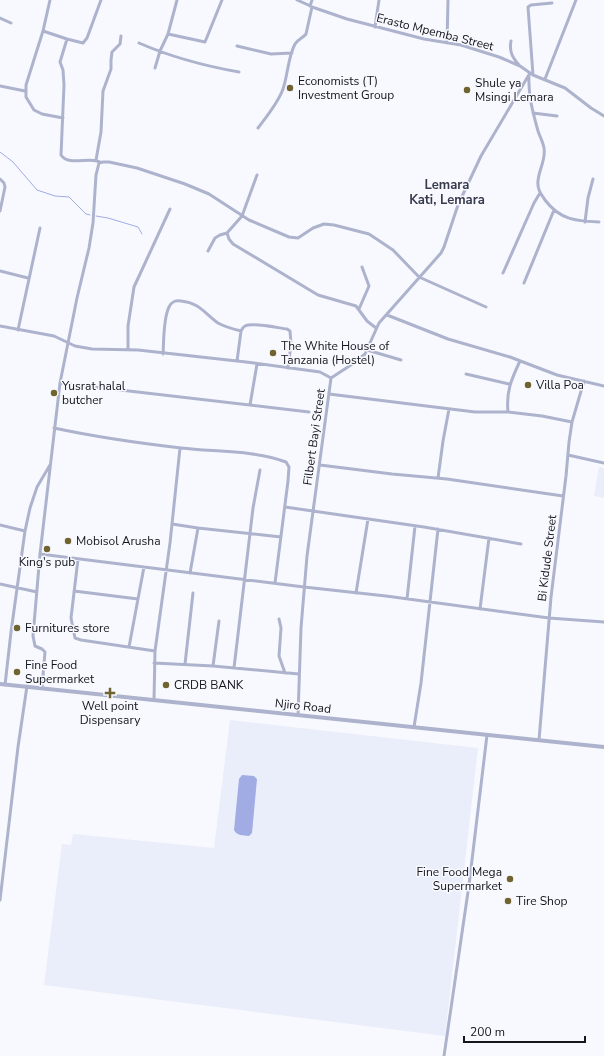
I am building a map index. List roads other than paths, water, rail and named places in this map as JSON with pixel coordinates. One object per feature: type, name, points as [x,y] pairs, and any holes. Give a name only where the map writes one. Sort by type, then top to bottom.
[{"type":"street","points":[[50,0],[43,31],[25,91],[26,97],[34,110],[42,114],[63,118]]},
{"type":"street","points":[[43,31],[67,39],[85,42],[101,0]]},
{"type":"street","points":[[155,68],[160,51],[168,34],[177,0]]},
{"type":"street","points":[[168,34],[205,42],[222,0]]},
{"type":"street","name":"Erasto Mpemba Street","points":[[297,0],[311,7],[375,27],[487,53],[520,66],[531,74],[569,90],[591,108],[604,116]]},
{"type":"street","points":[[258,128],[280,96],[287,75],[292,52],[298,40],[306,34],[312,0]]},
{"type":"street","points":[[375,27],[380,0]]},
{"type":"street","points":[[447,43],[448,0]]},
{"type":"street","points":[[545,79],[576,0]]},
{"type":"street","points":[[552,3],[531,5],[528,7],[531,74],[528,87],[533,113],[544,151],[543,164],[538,181],[538,190],[554,210],[566,218],[585,222],[600,222]]},
{"type":"street","points":[[0,18],[11,24]]},
{"type":"street","points":[[42,688],[45,652],[35,646],[33,640],[40,554],[54,428],[60,383],[93,223],[103,94],[111,72],[112,54],[120,44],[121,36]]},
{"type":"street","points":[[67,39],[60,62],[63,70],[64,85],[62,157],[66,160],[108,162],[137,168],[185,184],[209,194],[242,216],[261,226],[292,238],[298,238],[313,228],[324,224],[363,232],[375,237],[393,250],[420,277],[486,307]]},
{"type":"street","points":[[511,41],[510,47],[512,56],[520,66]]},
{"type":"street","points":[[140,43],[187,61],[223,70],[239,72]]},
{"type":"street","points":[[237,46],[271,54],[292,52]]},
{"type":"street","points":[[331,378],[357,361],[367,350],[376,328],[441,253],[458,205],[481,156],[531,74]]},
{"type":"street","points":[[0,86],[25,91]]},
{"type":"street","points":[[533,113],[557,116]]},
{"type":"street","points":[[208,251],[215,238],[220,234],[227,233],[242,216],[257,175]]},
{"type":"street","points":[[0,179],[6,187],[0,211]]},
{"type":"street","points":[[585,222],[588,198],[593,179]]},
{"type":"street","points":[[503,273],[534,203],[540,193]]},
{"type":"street","points":[[128,350],[128,326],[134,287],[170,209]]},
{"type":"street","points":[[524,283],[554,210]]},
{"type":"street","points":[[18,330],[40,228]]},
{"type":"street","points":[[227,233],[229,240],[233,244],[291,280],[318,295],[349,303],[359,309],[365,318],[376,328]]},
{"type":"street","points":[[359,309],[369,286],[362,267]]},
{"type":"street","points":[[0,271],[28,278]]},
{"type":"street","points":[[163,354],[166,315],[169,307],[177,300],[194,304],[223,326],[241,331]]},
{"type":"street","points":[[386,315],[448,339],[520,361],[557,375],[584,381],[604,388]]},
{"type":"street","points":[[237,361],[241,331],[245,326],[254,325],[287,329],[290,331],[291,344],[288,368]]},
{"type":"street","name":"Filbert Bayi Street","points":[[0,326],[54,336],[61,338],[69,344],[92,349],[128,350],[237,361],[320,372],[331,378],[304,587],[298,715]]},
{"type":"street","points":[[367,350],[401,360]]},
{"type":"street","points":[[508,412],[507,403],[510,384],[520,361]]},
{"type":"street","points":[[250,404],[257,364]]},
{"type":"street","points":[[466,374],[510,384]]},
{"type":"street","name":"Bi Kidude Street","points":[[539,740],[549,618],[572,422],[584,381]]},
{"type":"street","points":[[60,383],[309,412]]},
{"type":"street","points":[[329,394],[475,412],[508,412],[542,416],[572,422]]},
{"type":"street","points":[[438,478],[449,409]]},
{"type":"street","points":[[54,428],[100,437],[180,448],[231,451],[286,462],[289,470],[275,583]]},
{"type":"street","points":[[154,700],[154,663],[180,448]]},
{"type":"street","points":[[568,455],[604,463]]},
{"type":"street","points":[[5,685],[25,531],[30,508],[37,487],[51,463]]},
{"type":"street","points":[[320,465],[438,478],[563,496]]},
{"type":"street","points":[[234,668],[252,508],[260,470]]},
{"type":"street","points":[[285,507],[438,529],[521,544]]},
{"type":"street","points":[[356,593],[368,519]]},
{"type":"street","points":[[172,524],[281,537]]},
{"type":"street","points":[[0,525],[25,531]]},
{"type":"street","points":[[407,599],[416,526]]},
{"type":"street","points":[[190,573],[198,528]]},
{"type":"street","points":[[414,727],[421,683],[438,529]]},
{"type":"street","points":[[480,609],[489,538]]},
{"type":"street","points":[[40,554],[549,618],[604,622]]},
{"type":"street","points":[[78,559],[71,618],[73,636],[76,639],[156,651]]},
{"type":"street","points":[[129,647],[144,567]]},
{"type":"street","points":[[0,584],[37,592]]},
{"type":"street","points":[[74,591],[138,599]]},
{"type":"street","points":[[185,664],[193,593]]},
{"type":"street","points":[[279,619],[281,628],[279,656],[285,674]]},
{"type":"street","points":[[213,666],[219,621]]},
{"type":"street","points":[[154,663],[213,666],[285,674],[299,674]]},
{"type":"street","name":"Njiro Road","points":[[0,684],[604,747]]},
{"type":"street","points":[[0,900],[18,747],[27,686]]},
{"type":"street","points":[[444,1056],[469,885],[487,735]]},
{"type":"water","points":[[242,775],[254,776],[257,779],[252,833],[249,836],[238,834],[234,830],[239,779]]},
{"type":"waterway","points":[[0,152],[13,162],[37,190],[55,196],[69,197],[86,214],[90,215]]},
{"type":"waterway","points":[[96,216],[138,227],[142,234]]},
{"type":"place","name":"Economists (T) Investment Group","points":[[290,88]]},
{"type":"place","name":"Shule ya Msingi Lemara","points":[[467,90]]},
{"type":"place","name":"The White House of Tanzania (Hostel)","points":[[273,353]]},
{"type":"place","name":"Villa Poa","points":[[528,385]]},
{"type":"place","name":"Yusrat halal butcher","points":[[54,393]]},
{"type":"place","name":"Mobisol Arusha","points":[[68,541]]},
{"type":"place","name":"King's pub","points":[[47,549]]},
{"type":"place","name":"Furnitures store","points":[[17,628]]},
{"type":"place","name":"Fine Food Supermarket","points":[[17,672]]},
{"type":"place","name":"CRDB BANK","points":[[166,685]]},
{"type":"place","name":"Well point Dispensary","points":[[110,693]]},
{"type":"place","name":"Fine Food Mega Supermarket","points":[[510,879]]},
{"type":"place","name":"Tire Shop","points":[[508,901]]},
{"type":"district","name":"Lemara Kati, Lemara","points":[[447,192]]}]
